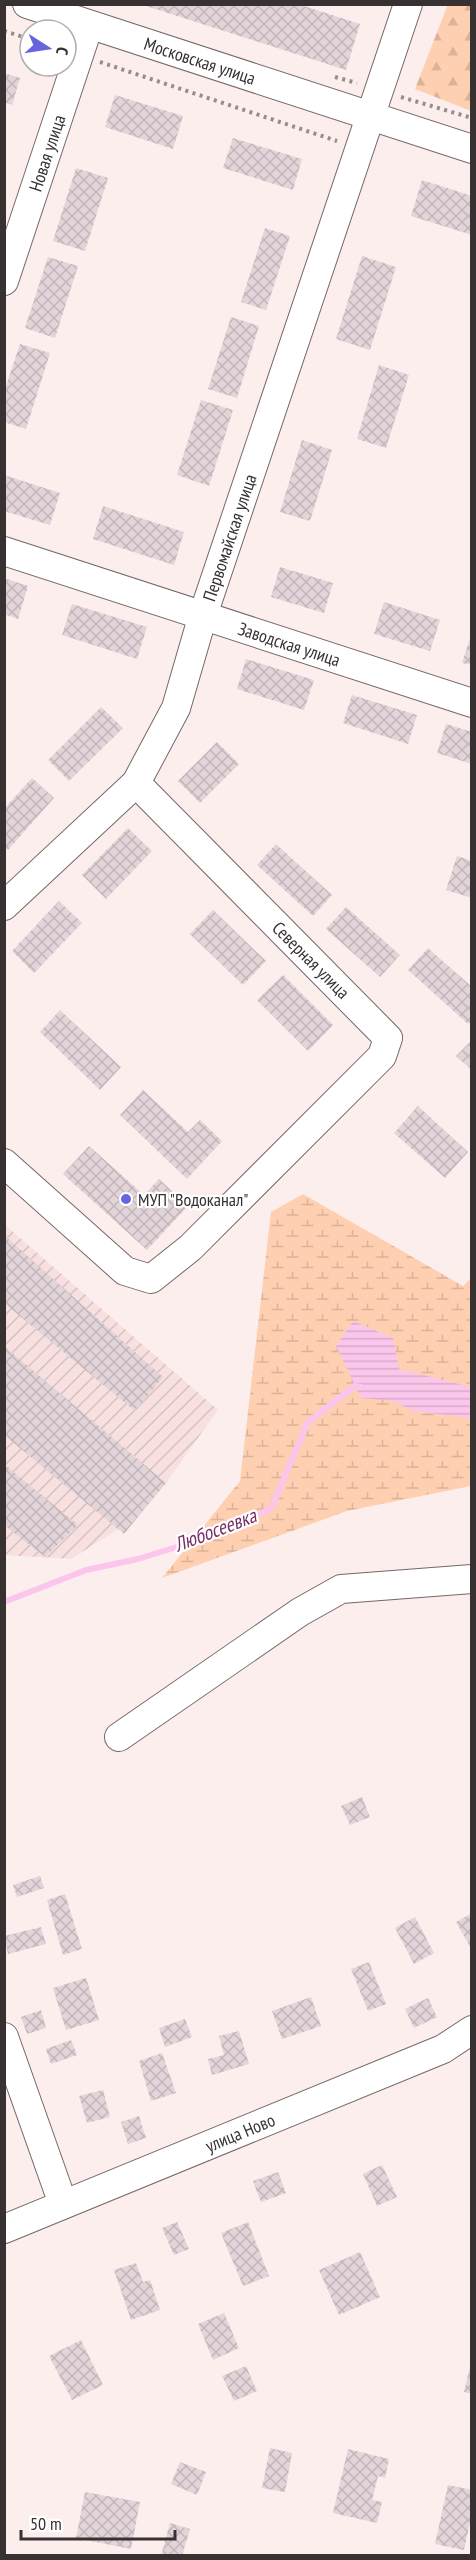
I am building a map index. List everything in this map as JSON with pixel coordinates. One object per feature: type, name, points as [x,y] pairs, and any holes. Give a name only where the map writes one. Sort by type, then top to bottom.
[{"type":"street","name":"Московская улица","points":[[27,4],[471,149]]},
{"type":"street","name":"Первомайская улица","points":[[4,906],[136,783],[176,708],[203,615],[408,4]]},
{"type":"street","name":"Новая улица","points":[[4,281],[89,25]]},
{"type":"street","name":"Заводская улица","points":[[4,551],[471,703]]},
{"type":"street","name":"Северная улица","points":[[4,1163],[125,1271],[152,1279],[190,1248],[382,1056],[388,1038],[136,783]]},
{"type":"street","points":[[118,1737],[300,1612],[341,1589],[471,1579]]},
{"type":"street","name":"улица Ново","points":[[4,2229],[443,2049],[471,2030]]},
{"type":"street","points":[[4,2037],[63,2204]]},
{"type":"path","points":[[79,56],[338,141]]},
{"type":"path","points":[[399,97],[471,118]]},
{"type":"shaded area","points":[[4,1224],[218,1410],[166,1483],[120,1528],[71,1559],[5,1555]]},
{"type":"shaded area","points":[[353,1321],[393,1338],[399,1369],[471,1387],[471,1418],[413,1411],[393,1401],[361,1398],[336,1346]]},
{"type":"green space","points":[[448,4],[471,5],[471,111],[415,89]]},
{"type":"green space","points":[[303,1194],[463,1286],[471,1278],[471,1486],[347,1511],[162,1578],[240,1481],[271,1212]]},
{"type":"building","points":[[298,4],[360,24],[346,70],[143,5]]},
{"type":"building","points":[[4,73],[20,78],[12,105],[4,102]]},
{"type":"building","points":[[115,95],[183,116],[173,149],[105,127]]},
{"type":"building","points":[[233,138],[302,159],[293,190],[223,168]]},
{"type":"building","points":[[76,168],[108,178],[85,251],[53,241]]},
{"type":"building","points":[[422,180],[472,196],[472,235],[411,216]]},
{"type":"building","points":[[265,228],[290,236],[266,310],[241,302]]},
{"type":"building","points":[[362,256],[396,267],[370,350],[336,339]]},
{"type":"building","points":[[48,257],[78,266],[55,338],[25,328]]},
{"type":"building","points":[[231,317],[259,326],[237,398],[208,389]]},
{"type":"building","points":[[20,344],[50,353],[26,429],[4,422],[4,392]]},
{"type":"building","points":[[379,365],[409,375],[386,448],[357,439]]},
{"type":"building","points":[[201,400],[233,410],[209,486],[177,475]]},
{"type":"building","points":[[302,440],[332,450],[310,521],[280,512]]},
{"type":"building","points":[[4,475],[60,493],[50,525],[4,511]]},
{"type":"building","points":[[103,506],[184,532],[174,565],[93,539]]},
{"type":"building","points":[[280,567],[333,583],[324,613],[271,597]]},
{"type":"building","points":[[4,578],[28,586],[18,619],[4,614]]},
{"type":"building","points":[[384,602],[440,620],[430,651],[374,634]]},
{"type":"building","points":[[72,604],[147,627],[137,659],[62,635]]},
{"type":"building","points":[[472,635],[472,665],[462,663]]},
{"type":"building","points":[[246,659],[314,680],[304,710],[237,689]]},
{"type":"building","points":[[352,695],[417,715],[408,744],[343,723]]},
{"type":"building","points":[[101,707],[123,728],[69,781],[48,760]]},
{"type":"building","points":[[446,724],[472,732],[472,764],[437,753]]},
{"type":"building","points":[[217,742],[239,764],[200,803],[178,781]]},
{"type":"building","points":[[32,778],[54,798],[8,850],[4,847],[4,809]]},
{"type":"building","points":[[128,828],[152,851],[106,899],[82,875]]},
{"type":"building","points":[[276,844],[332,895],[313,916],[257,865]]},
{"type":"building","points":[[457,856],[472,861],[472,898],[446,890]]},
{"type":"building","points":[[59,901],[82,923],[34,973],[12,951]]},
{"type":"building","points":[[346,907],[400,955],[380,977],[326,929]]},
{"type":"building","points":[[213,910],[266,961],[243,985],[190,934]]},
{"type":"building","points":[[428,948],[472,987],[472,1020],[468,1024],[408,970]]},
{"type":"building","points":[[283,975],[333,1025],[308,1051],[257,1000]]},
{"type":"building","points":[[60,1010],[121,1067],[100,1090],[40,1032]]},
{"type":"building","points":[[472,1040],[472,1070],[456,1056]]},
{"type":"building","points":[[143,1090],[188,1132],[200,1120],[222,1141],[187,1179],[120,1115]]},
{"type":"building","points":[[418,1106],[468,1152],[445,1178],[394,1133]]},
{"type":"building","points":[[89,1146],[144,1195],[159,1179],[188,1206],[147,1250],[63,1174]]},
{"type":"building","points":[[4,1235],[163,1377],[135,1411],[4,1303]]},
{"type":"building","points":[[4,1346],[166,1483],[124,1534],[4,1435]]},
{"type":"building","points":[[4,1464],[78,1525],[45,1557],[4,1525]]},
{"type":"building","points":[[362,1797],[370,1817],[350,1825],[341,1806]]},
{"type":"building","points":[[40,1876],[44,1888],[17,1897],[13,1885]]},
{"type":"building","points":[[65,1894],[82,1949],[63,1955],[47,1900]]},
{"type":"building","points":[[472,1913],[472,1950],[456,1922]]},
{"type":"building","points":[[415,1917],[434,1953],[414,1964],[395,1928]]},
{"type":"building","points":[[41,1927],[46,1944],[8,1954],[4,1936]]},
{"type":"building","points":[[369,1962],[386,2004],[368,2011],[351,1969]]},
{"type":"building","points":[[86,1978],[99,2020],[66,2030],[53,1988]]},
{"type":"building","points":[[311,1997],[321,2026],[282,2039],[272,2011]]},
{"type":"building","points":[[428,1998],[437,2017],[414,2028],[405,2009]]},
{"type":"building","points":[[41,2010],[46,2028],[27,2034],[21,2017]]},
{"type":"building","points":[[185,2019],[192,2037],[165,2047],[159,2028]]},
{"type":"building","points":[[239,2031],[249,2064],[212,2075],[208,2059],[224,2055],[219,2036]]},
{"type":"building","points":[[71,2040],[77,2055],[51,2064],[46,2049]]},
{"type":"building","points":[[162,2053],[176,2093],[151,2101],[139,2061]]},
{"type":"building","points":[[103,2090],[110,2117],[87,2123],[79,2096]]},
{"type":"building","points":[[139,2116],[146,2138],[128,2144],[121,2122]]},
{"type":"building","points":[[382,2165],[397,2197],[377,2206],[363,2174]]},
{"type":"building","points":[[278,2172],[286,2193],[261,2202],[253,2181]]},
{"type":"building","points":[[177,2222],[189,2249],[174,2255],[162,2228]]},
{"type":"building","points":[[248,2222],[269,2276],[243,2286],[221,2233]]},
{"type":"building","points":[[360,2252],[380,2297],[339,2315],[319,2270]]},
{"type":"building","points":[[136,2263],[143,2282],[150,2280],[160,2310],[131,2320],[114,2270]]},
{"type":"building","points":[[224,2313],[239,2348],[213,2360],[198,2324]]},
{"type":"building","points":[[81,2340],[103,2385],[72,2400],[49,2356]]},
{"type":"building","points":[[472,2362],[472,2394],[464,2392]]},
{"type":"building","points":[[246,2366],[257,2391],[234,2401],[222,2376]]},
{"type":"building","points":[[270,2448],[292,2453],[285,2492],[262,2488]]},
{"type":"building","points":[[348,2449],[389,2459],[385,2478],[378,2476],[372,2500],[382,2502],[377,2523],[333,2513]]},
{"type":"building","points":[[180,2462],[206,2472],[197,2495],[171,2484]]},
{"type":"building","points":[[448,2485],[472,2490],[472,2513],[464,2550],[435,2544]]},
{"type":"building","points":[[85,2492],[140,2502],[131,2549],[76,2538]]},
{"type":"building","points":[[170,2523],[190,2529],[182,2556],[161,2556]]},
{"type":"waterway","name":"Любосеевка","points":[[4,1602],[86,1570],[138,1559],[183,1545],[271,1509],[308,1422],[355,1386],[361,1387]]},
{"type":"place","name":"МУП \"Водоканал\"","points":[[126,1199]]}]
